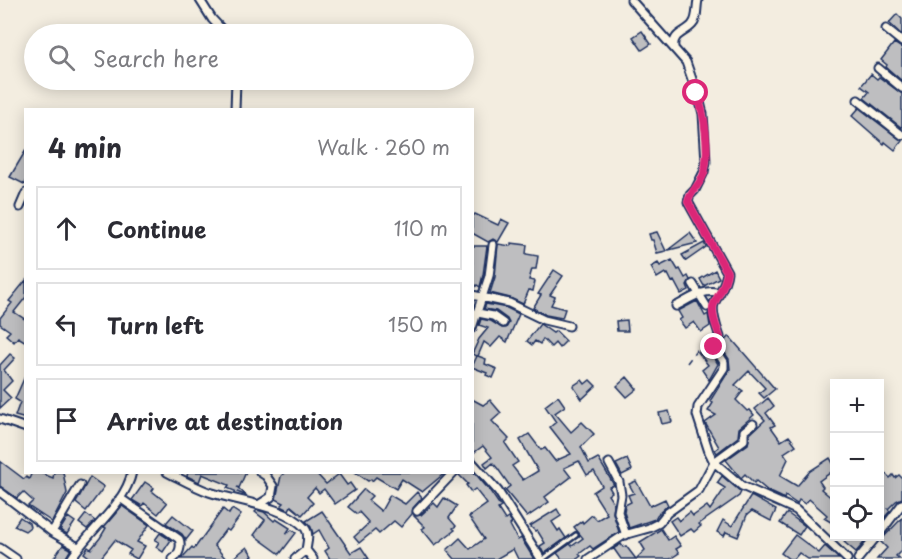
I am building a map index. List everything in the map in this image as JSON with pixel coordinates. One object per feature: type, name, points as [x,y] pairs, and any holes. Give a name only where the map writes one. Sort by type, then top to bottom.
[{"type":"street","points":[[200,0],[217,24]]},
{"type":"street","points":[[631,0],[686,62],[703,114],[706,153],[704,172],[688,202],[725,267],[726,276],[713,312],[720,337],[715,341],[714,347],[724,362],[724,368],[698,407],[697,415],[714,462],[742,486],[796,510],[847,559]]},
{"type":"street","points":[[674,47],[673,42],[676,36],[692,25],[696,19],[698,0]]},
{"type":"street","points":[[886,29],[902,42]]},
{"type":"street","points":[[878,68],[902,88]]},
{"type":"street","points":[[235,108],[236,90]]},
{"type":"street","points":[[858,100],[902,135]]},
{"type":"street","points":[[20,207],[24,198]]},
{"type":"street","points":[[474,323],[492,265],[493,245]]},
{"type":"street","points":[[693,284],[707,307]]},
{"type":"street","points":[[676,306],[713,290],[720,293]]},
{"type":"street","points":[[474,296],[509,303],[544,320],[569,326]]},
{"type":"street","points":[[478,313],[493,316],[503,323]]},
{"type":"street","points":[[0,419],[24,427]]},
{"type":"street","points":[[588,559],[626,535],[659,523],[667,513],[699,490],[714,462],[742,442],[744,431],[753,424]]},
{"type":"street","points":[[609,463],[619,482],[621,495],[618,512],[626,535]]},
{"type":"street","points":[[474,464],[498,491],[542,559]]},
{"type":"street","points":[[72,559],[78,548],[120,498],[128,486],[131,474]]},
{"type":"street","points":[[171,474],[207,491],[260,504],[285,515],[306,529],[308,536],[306,550],[294,559]]},
{"type":"street","points":[[260,504],[271,497],[273,486],[263,474]]},
{"type":"street","points":[[417,511],[452,474]]},
{"type":"street","points":[[52,532],[80,484]]},
{"type":"street","points":[[0,492],[52,532],[78,548]]},
{"type":"street","points":[[120,498],[179,538],[180,550],[172,559]]},
{"type":"street","points":[[884,527],[902,504]]},
{"type":"street","points":[[858,559],[874,541]]},
{"type":"street","points":[[0,548],[16,559]]},
{"type":"street","points":[[306,550],[313,559]]},
{"type":"lane","points":[[542,559],[576,535]]},
{"type":"path","points":[[687,363],[699,346],[715,341]]},
{"type":"building","points":[[897,14],[902,19],[902,35],[889,23]]},
{"type":"building","points":[[642,31],[651,44],[642,50],[633,37]]},
{"type":"building","points":[[894,43],[902,48],[902,81],[881,60]]},
{"type":"building","points":[[871,74],[877,79],[879,77],[902,94],[902,128],[864,98],[869,92],[861,86]]},
{"type":"building","points":[[859,108],[902,141],[895,150],[885,142],[884,144],[852,116]]},
{"type":"building","points":[[24,153],[24,184],[10,177]]},
{"type":"building","points":[[474,215],[498,225],[501,219],[509,223],[498,242],[493,239],[488,242],[474,234]]},
{"type":"building","points":[[657,232],[666,251],[657,253],[649,234]]},
{"type":"building","points":[[690,233],[697,243],[668,250]]},
{"type":"building","points":[[511,243],[527,245],[526,254],[538,256],[536,269],[532,269],[529,280],[535,281],[533,291],[529,290],[523,304],[490,293],[495,277],[498,244],[511,246]]},
{"type":"building","points":[[704,243],[706,247],[686,261],[682,255]]},
{"type":"building","points":[[474,246],[487,246],[480,287],[477,285],[474,289]]},
{"type":"building","points":[[672,260],[685,278],[688,276],[690,280],[687,285],[689,290],[681,294],[668,274],[665,273],[657,278],[651,267],[658,263],[660,266]]},
{"type":"building","points":[[554,270],[563,276],[550,295],[555,297],[551,305],[565,309],[562,318],[546,315],[533,308],[541,295],[538,294]]},
{"type":"building","points":[[715,270],[719,278],[704,286],[700,279]]},
{"type":"building","points":[[24,282],[24,300],[14,312],[24,319],[24,341],[18,337],[14,342],[6,335],[10,331],[0,324],[0,318],[12,303],[9,301]]},
{"type":"building","points":[[697,301],[705,316],[708,314],[710,326],[701,332],[694,322],[685,328],[679,320],[682,318],[678,311]]},
{"type":"building","points":[[486,304],[507,308],[519,314],[507,342],[500,337],[491,347],[484,342],[478,356],[486,359],[485,364],[497,369],[493,378],[474,368],[477,356],[474,355],[474,350],[488,328],[479,325],[481,319],[491,321],[502,328],[506,328],[509,323],[496,311],[484,309]]},
{"type":"building","points":[[627,320],[628,331],[617,331],[616,321]]},
{"type":"building","points":[[540,324],[553,333],[556,331],[566,341],[559,348],[555,343],[551,347],[543,339],[540,344],[535,341],[532,345],[527,341]]},
{"type":"building","points":[[729,336],[775,389],[764,398],[759,393],[765,388],[749,371],[735,385],[743,391],[736,400],[754,415],[739,428],[738,437],[717,453],[715,450],[719,447],[705,423],[716,415],[708,411],[713,403],[710,401],[730,369],[729,359],[720,346]]},
{"type":"building","points":[[704,348],[708,354],[711,352],[718,364],[709,380],[702,370],[708,365],[698,352]]},
{"type":"building","points":[[10,354],[15,358],[4,370],[12,381],[3,390],[11,398],[0,408],[0,365]]},
{"type":"building","points":[[627,377],[637,389],[627,397],[617,386]]},
{"type":"building","points":[[24,379],[24,418],[15,416],[20,402],[15,399]]},
{"type":"building","points":[[582,380],[585,384],[590,380],[596,386],[582,399],[573,386]]},
{"type":"building","points":[[558,396],[565,406],[555,413],[571,432],[582,422],[594,434],[581,447],[589,463],[598,458],[614,485],[609,487],[612,492],[608,495],[614,504],[613,513],[619,532],[593,549],[590,546],[579,554],[581,556],[577,559],[562,559],[557,553],[583,538],[574,527],[592,515],[597,520],[607,514],[593,492],[602,486],[594,471],[587,475],[579,461],[564,468],[571,477],[545,497],[549,502],[527,517],[505,490],[510,486],[498,469],[493,463],[487,468],[484,463],[492,457],[483,446],[474,453],[474,400],[483,405],[490,400],[501,413],[492,421],[509,439],[505,443],[518,462],[512,466],[523,480],[538,471],[520,440],[529,434],[541,450],[545,448],[555,461],[571,454],[550,427],[556,422],[545,406]]},
{"type":"building","points":[[768,398],[774,406],[766,413],[775,425],[771,427],[781,441],[789,436],[796,445],[784,453],[788,459],[780,476],[797,486],[810,471],[830,458],[830,473],[819,481],[823,487],[821,489],[830,497],[830,522],[824,518],[827,515],[809,499],[805,504],[799,500],[797,504],[785,496],[784,499],[768,491],[756,481],[754,483],[745,474],[741,478],[726,460],[748,444],[750,434],[765,420],[755,409]]},
{"type":"building","points":[[669,411],[672,422],[662,424],[659,413]]},
{"type":"building","points":[[627,459],[632,470],[622,475],[616,464]]},
{"type":"building","points":[[0,461],[24,479],[26,477],[29,479],[31,474],[43,474],[53,478],[54,474],[63,474],[67,493],[52,522],[28,506],[33,501],[23,492],[17,498],[0,486]]},
{"type":"building","points":[[474,472],[501,507],[498,509],[505,520],[508,518],[512,523],[510,525],[518,540],[521,538],[534,559],[518,559],[513,549],[496,559],[455,559],[447,550],[460,538],[470,549],[484,539],[469,517],[487,504],[475,489],[471,492],[466,485],[468,484],[459,475],[474,474]]},
{"type":"building","points":[[188,474],[202,474],[199,482],[187,476]]},
{"type":"building","points":[[202,474],[245,474],[239,488],[237,487],[247,496],[227,488],[229,485]]},
{"type":"building","points":[[283,474],[317,474],[326,484],[339,474],[347,485],[350,483],[355,490],[335,504],[324,489],[319,493],[315,488],[307,497],[313,503],[302,515],[291,506],[289,510],[281,506],[284,503],[276,499]]},
{"type":"building","points":[[358,474],[444,474],[422,492],[402,479],[396,489],[376,477],[368,481]]},
{"type":"building","points":[[884,474],[890,478],[893,475],[895,478],[899,475],[902,478],[902,498],[888,509],[890,511],[884,518],[884,487]]},
{"type":"building","points":[[722,476],[741,492],[739,496],[699,524],[701,526],[694,532],[691,529],[680,536],[670,521],[676,517],[679,521],[690,512],[693,516],[707,506],[710,510],[725,488],[717,483]]},
{"type":"building","points":[[90,477],[104,487],[86,511],[76,503]]},
{"type":"building","points":[[636,481],[650,506],[665,499],[668,505],[655,519],[629,528],[624,512],[625,505],[631,502],[628,495],[634,493],[629,484]]},
{"type":"building","points":[[145,482],[154,488],[152,491],[167,503],[158,514],[144,503],[142,506],[132,500]]},
{"type":"building","points":[[364,489],[372,496],[368,500],[381,511],[390,495],[405,504],[417,492],[422,498],[401,527],[394,521],[379,534],[375,530],[359,543],[354,537],[369,523],[359,512],[357,514],[348,507]]},
{"type":"building","points":[[751,496],[776,510],[771,521],[752,511],[747,515],[738,537],[726,532],[724,536],[717,532],[723,520],[732,526]]},
{"type":"building","points":[[444,498],[457,506],[449,518],[456,526],[453,528],[455,530],[435,545],[422,529],[425,527],[414,516],[421,515],[434,503],[438,507]]},
{"type":"building","points":[[122,506],[149,525],[137,542],[145,546],[137,559],[128,554],[131,550],[115,540],[100,559],[92,559],[84,553],[88,547],[91,549],[100,538],[106,528],[104,527]]},
{"type":"building","points":[[223,509],[229,514],[232,509],[241,515],[214,545],[226,559],[181,559],[192,547],[194,549]]},
{"type":"building","points":[[557,509],[561,516],[552,522],[566,538],[544,554],[540,546],[545,543],[537,530],[535,531],[530,526]]},
{"type":"building","points":[[257,510],[290,528],[286,534],[292,530],[296,533],[280,554],[254,535],[265,520],[255,512]]},
{"type":"building","points":[[322,511],[351,553],[361,547],[369,559],[330,559],[325,551],[329,548],[319,530],[313,534],[306,521]]},
{"type":"building","points":[[787,513],[805,526],[799,535],[780,523]]},
{"type":"building","points":[[86,514],[95,521],[87,529],[79,523]]},
{"type":"building","points":[[173,515],[193,531],[186,540],[182,534],[166,523]]},
{"type":"building","points":[[20,517],[29,523],[30,527],[25,531],[14,526]]},
{"type":"building","points":[[68,517],[75,522],[67,534],[60,530]]},
{"type":"building","points":[[902,518],[902,550],[896,556],[900,559],[877,559],[887,548],[880,541],[884,541],[884,537]]},
{"type":"building","points":[[661,529],[668,540],[674,536],[681,546],[676,549],[679,553],[670,559],[636,559],[645,550],[640,542]]},
{"type":"building","points":[[160,533],[171,540],[163,552],[156,547],[159,542],[155,540]]},
{"type":"building","points":[[795,535],[819,553],[825,546],[839,559],[808,559],[799,553],[794,559],[789,559],[781,553]]},
{"type":"building","points":[[845,541],[866,541],[856,552]]},
{"type":"building","points":[[621,544],[623,547],[626,546],[636,559],[621,559],[614,549],[611,550]]},
{"type":"building","points":[[63,545],[71,549],[65,559],[53,559]]},
{"type":"building","points":[[247,547],[253,556],[248,559],[232,559]]},
{"type":"route","points":[[696,93],[703,114],[706,162],[704,172],[688,202],[727,272],[724,285],[714,304],[713,312],[720,337],[715,341],[714,347]]}]
